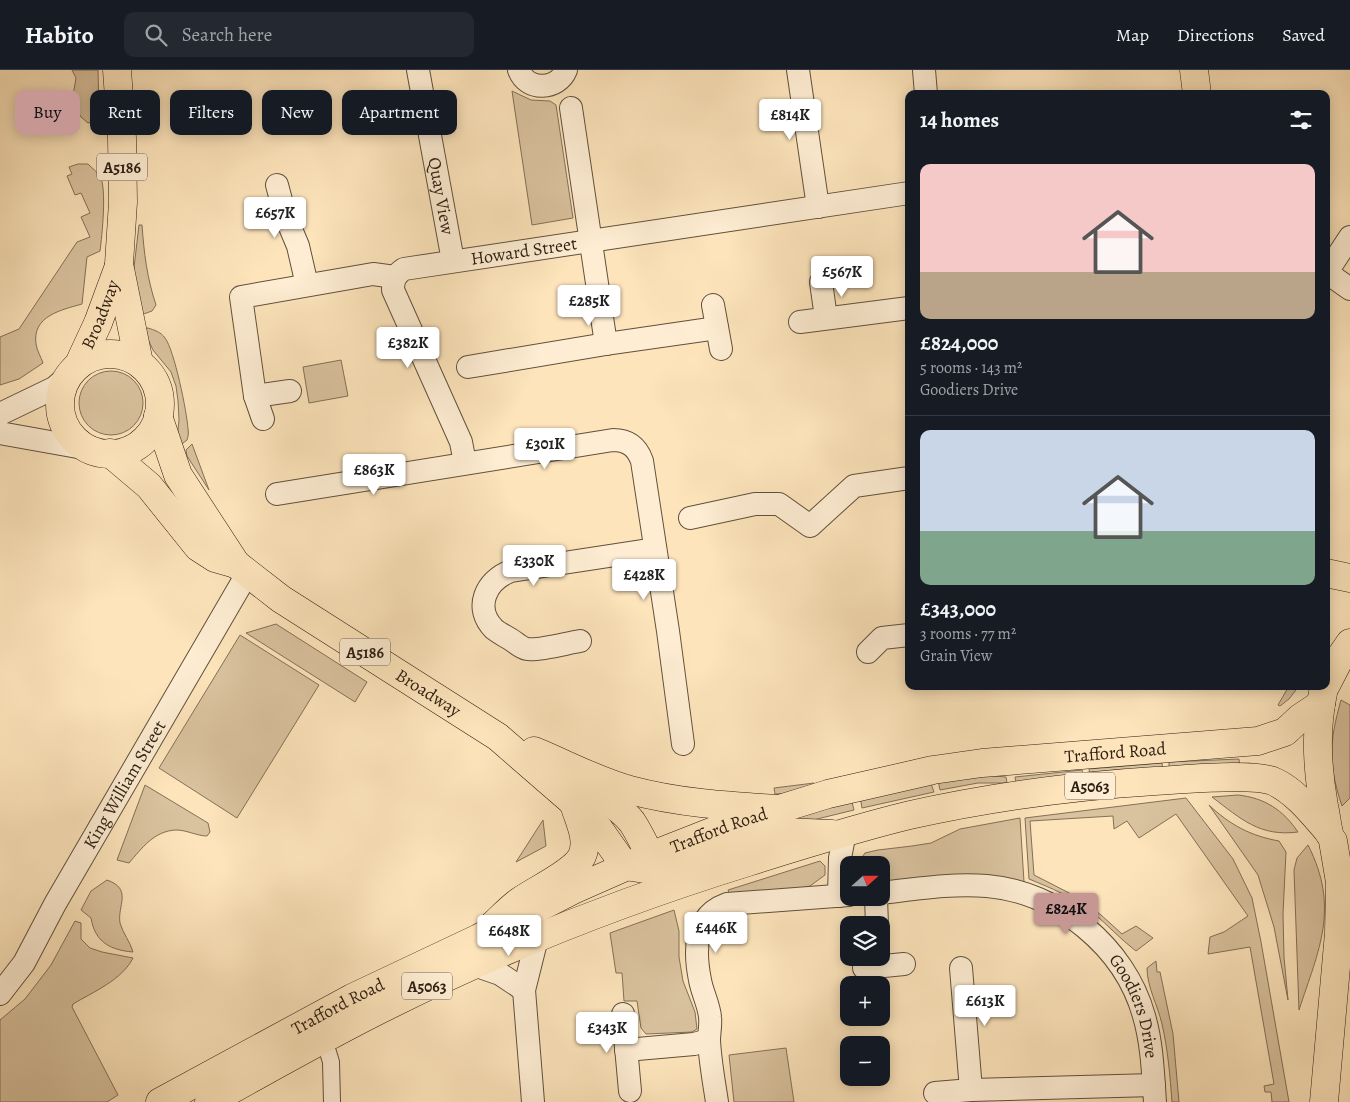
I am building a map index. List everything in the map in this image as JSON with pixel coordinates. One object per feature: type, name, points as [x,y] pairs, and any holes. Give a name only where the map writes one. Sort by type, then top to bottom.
[{"type":"main road","name":"Broadway","points":[[117,70],[122,138],[123,202],[119,264],[139,363]]},
{"type":"main road","points":[[1194,70],[1196,90]]},
{"type":"main road","name":"Broadway","points":[[73,370],[98,322],[119,264]]},
{"type":"main road","points":[[73,370],[93,356],[109,354],[125,356],[139,363]]},
{"type":"main road","name":"A5186","points":[[139,363],[150,374],[156,387],[159,401],[158,416]]},
{"type":"main road","name":"A5186","points":[[73,370],[63,387],[60,399],[62,417],[70,434],[78,442],[99,451]]},
{"type":"main road","name":"Broadway","points":[[158,416],[178,475],[241,569]]},
{"type":"main road","points":[[99,451],[123,451],[135,446],[153,428],[158,416]]},
{"type":"main road","name":"Broadway","points":[[99,451],[149,486],[198,547],[215,558],[241,569],[281,599],[498,737],[574,803],[599,829],[625,866]]},
{"type":"main road","points":[[1330,574],[1350,578]]},
{"type":"main road","points":[[1330,679],[1350,643]]},
{"type":"main road","points":[[1324,691],[1317,751],[1319,781],[1340,882],[1339,933],[1326,1102]]},
{"type":"main road","name":"Trafford Road","points":[[209,1102],[373,1013],[474,965],[589,916],[726,826],[778,809],[879,782],[933,770],[972,764],[1258,740],[1285,732],[1324,691]]},
{"type":"main road","name":"Broadway","points":[[498,737],[534,750],[577,782],[620,810],[631,821],[656,872]]},
{"type":"main road","name":"A5186","points":[[534,750],[628,789],[659,797],[700,803],[778,809]]},
{"type":"main road","name":"Trafford Road","points":[[160,1102],[352,998],[625,866],[656,872],[841,833],[912,815],[1048,790],[1126,783],[1252,777],[1274,781],[1293,794],[1331,836]]},
{"type":"main road","points":[[479,938],[519,902],[563,874],[578,862],[585,842],[584,832],[574,803]]},
{"type":"main road","points":[[1331,836],[1350,869]]},
{"type":"main road","points":[[1326,1102],[1338,1044],[1350,1005]]},
{"type":"street","name":"Quay View","points":[[418,70],[453,261]]},
{"type":"street","points":[[519,70],[521,75],[529,82],[544,86],[558,81],[566,70]]},
{"type":"street","points":[[798,70],[818,207]]},
{"type":"street","points":[[924,70],[926,90]]},
{"type":"street","points":[[571,108],[606,344]]},
{"type":"street","points":[[277,185],[285,215],[298,246],[307,285]]},
{"type":"street","name":"Howard Street","points":[[395,277],[404,269],[409,268],[905,194]]},
{"type":"street","points":[[1330,267],[1350,237]]},
{"type":"street","points":[[263,419],[255,396],[241,297],[373,274],[395,277],[393,290],[461,442],[465,463]]},
{"type":"street","points":[[1330,274],[1350,290]]},
{"type":"street","points":[[821,282],[826,318]]},
{"type":"street","points":[[468,367],[606,344],[719,339],[713,305]]},
{"type":"street","points":[[800,322],[905,308]]},
{"type":"street","points":[[0,414],[54,388],[73,370]]},
{"type":"street","points":[[255,396],[290,390]]},
{"type":"street","points":[[0,433],[99,451]]},
{"type":"street","points":[[277,494],[613,440],[632,445],[642,461],[683,744]]},
{"type":"street","points":[[690,518],[755,504],[779,504],[810,526],[854,486],[905,479]]},
{"type":"street","points":[[580,641],[526,649],[500,633],[488,621],[484,605],[488,588],[502,574],[511,571],[655,549]]},
{"type":"street","name":"King William Street","points":[[0,994],[24,963],[241,569]]},
{"type":"street","points":[[868,652],[882,638],[905,635]]},
{"type":"street","points":[[840,856],[841,833]]},
{"type":"street","name":"Goodiers Drive","points":[[890,891],[987,886],[1027,894],[1075,918],[1102,942],[1124,970],[1136,993],[1144,1016],[1149,1040],[1154,1093]]},
{"type":"street","points":[[717,1102],[709,1040],[710,1016],[700,980],[697,956],[698,934],[705,920],[719,907],[727,904],[840,896]]},
{"type":"street","points":[[533,1102],[524,990],[537,938]]},
{"type":"street","points":[[890,964],[904,964]]},
{"type":"street","points":[[474,965],[500,974],[524,990]]},
{"type":"street","points":[[961,968],[971,1090]]},
{"type":"street","points":[[623,1014],[630,1091]]},
{"type":"street","points":[[626,1050],[694,1044],[709,1040]]},
{"type":"street","points":[[328,1052],[331,1062],[332,1102]]},
{"type":"street","points":[[934,1093],[971,1090],[1154,1093]]},
{"type":"shaded area","points":[[72,70],[98,70],[98,90],[90,90],[90,122],[88,123],[80,115],[80,90],[74,90],[76,78]]},
{"type":"shaded area","points":[[512,91],[531,100],[550,101],[556,105],[573,218],[532,225]]},
{"type":"shaded area","points":[[78,164],[88,164],[100,176],[104,201],[100,251],[87,257],[82,304],[57,312],[43,321],[36,334],[36,344],[43,363],[19,379],[0,385],[0,337],[19,329],[77,242],[90,237],[81,217],[90,213],[81,193],[75,195],[67,176],[72,174],[69,167]]},
{"type":"shaded area","points":[[139,225],[142,225],[146,265],[156,305],[152,311],[138,316],[133,276]]},
{"type":"shaded area","points":[[143,329],[155,330],[163,336],[169,344],[180,381],[188,432],[187,440],[179,446],[177,440],[179,420],[176,386],[171,372],[153,350]]},
{"type":"shaded area","points":[[341,360],[348,396],[309,403],[303,367]]},
{"type":"shaded area","points":[[111,371],[129,377],[137,385],[143,403],[137,421],[129,429],[111,435],[93,429],[85,421],[79,403],[85,385],[93,377]]},
{"type":"shaded area","points":[[192,444],[209,490],[187,456],[186,450]]},
{"type":"shaded area","points":[[276,624],[367,682],[355,702],[246,633]]},
{"type":"shaded area","points":[[240,635],[319,685],[237,818],[159,768]]},
{"type":"shaded area","points":[[1287,690],[1296,690],[1289,699],[1280,706],[1278,705]]},
{"type":"shaded area","points":[[1341,700],[1350,705],[1350,798],[1342,806],[1332,765],[1332,741]]},
{"type":"shaded area","points":[[1239,759],[1240,768],[1169,772],[1169,762]]},
{"type":"shaded area","points":[[1162,763],[1163,772],[1090,777],[1089,769]]},
{"type":"shaded area","points":[[1082,770],[1084,777],[1016,783],[1015,777]]},
{"type":"shaded area","points":[[973,774],[1006,777],[1007,783],[978,783],[940,790],[938,780]]},
{"type":"shaded area","points":[[930,781],[934,792],[862,808],[860,796]]},
{"type":"shaded area","points":[[814,783],[815,789],[775,794],[774,788]]},
{"type":"shaded area","points":[[145,785],[208,823],[210,832],[207,836],[180,830],[168,831],[149,841],[129,863],[117,860]]},
{"type":"shaded area","points":[[1238,795],[1257,799],[1272,806],[1286,817],[1298,832],[1273,832],[1252,825],[1212,797]]},
{"type":"shaded area","points":[[851,798],[854,810],[776,829],[812,809]]},
{"type":"shaded area","points":[[1186,798],[1233,859],[1252,898],[1289,1102],[1272,1102],[1271,1092],[1265,1092],[1264,1086],[1274,1084],[1250,947],[1208,954],[1210,937],[1224,932],[1248,916],[1176,814],[1139,838],[1127,821],[1114,829],[1113,816],[1030,821],[1034,875],[1081,899],[1122,934],[1136,926],[1153,938],[1136,951],[1085,907],[1062,893],[1029,879],[1025,818]]},
{"type":"shaded area","points":[[1209,805],[1241,829],[1279,841],[1286,852],[1283,914],[1288,1000],[1274,927],[1258,875]]},
{"type":"shaded area","points":[[1020,818],[1024,882],[993,879],[890,883],[890,856],[863,856],[865,853],[878,850],[931,843],[960,829]]},
{"type":"shaded area","points":[[543,820],[546,846],[516,862]]},
{"type":"shaded area","points":[[1308,845],[1318,868],[1323,889],[1323,928],[1319,948],[1299,1010],[1294,870],[1297,858]]},
{"type":"shaded area","points":[[820,861],[825,866],[825,875],[810,886],[729,893],[728,890]]},
{"type":"shaded area","points":[[107,880],[120,888],[122,893],[120,923],[133,952],[111,947],[100,939],[91,918],[81,910],[91,891]]},
{"type":"shaded area","points":[[674,910],[679,931],[679,957],[683,981],[695,1012],[697,1029],[692,1032],[646,1034],[641,1028],[637,1001],[624,1001],[622,973],[616,973],[610,933]]},
{"type":"shaded area","points":[[75,921],[81,923],[81,939],[90,948],[133,958],[122,973],[98,990],[73,1004],[72,1007],[118,1095],[107,1102],[0,1102],[0,1020],[25,999],[51,965]]},
{"type":"shaded area","points":[[1156,961],[1157,972],[1160,972],[1173,1034],[1179,1102],[1172,1102],[1164,1034],[1147,975],[1147,968]]},
{"type":"shaded area","points":[[786,1048],[794,1102],[734,1102],[729,1055]]}]
